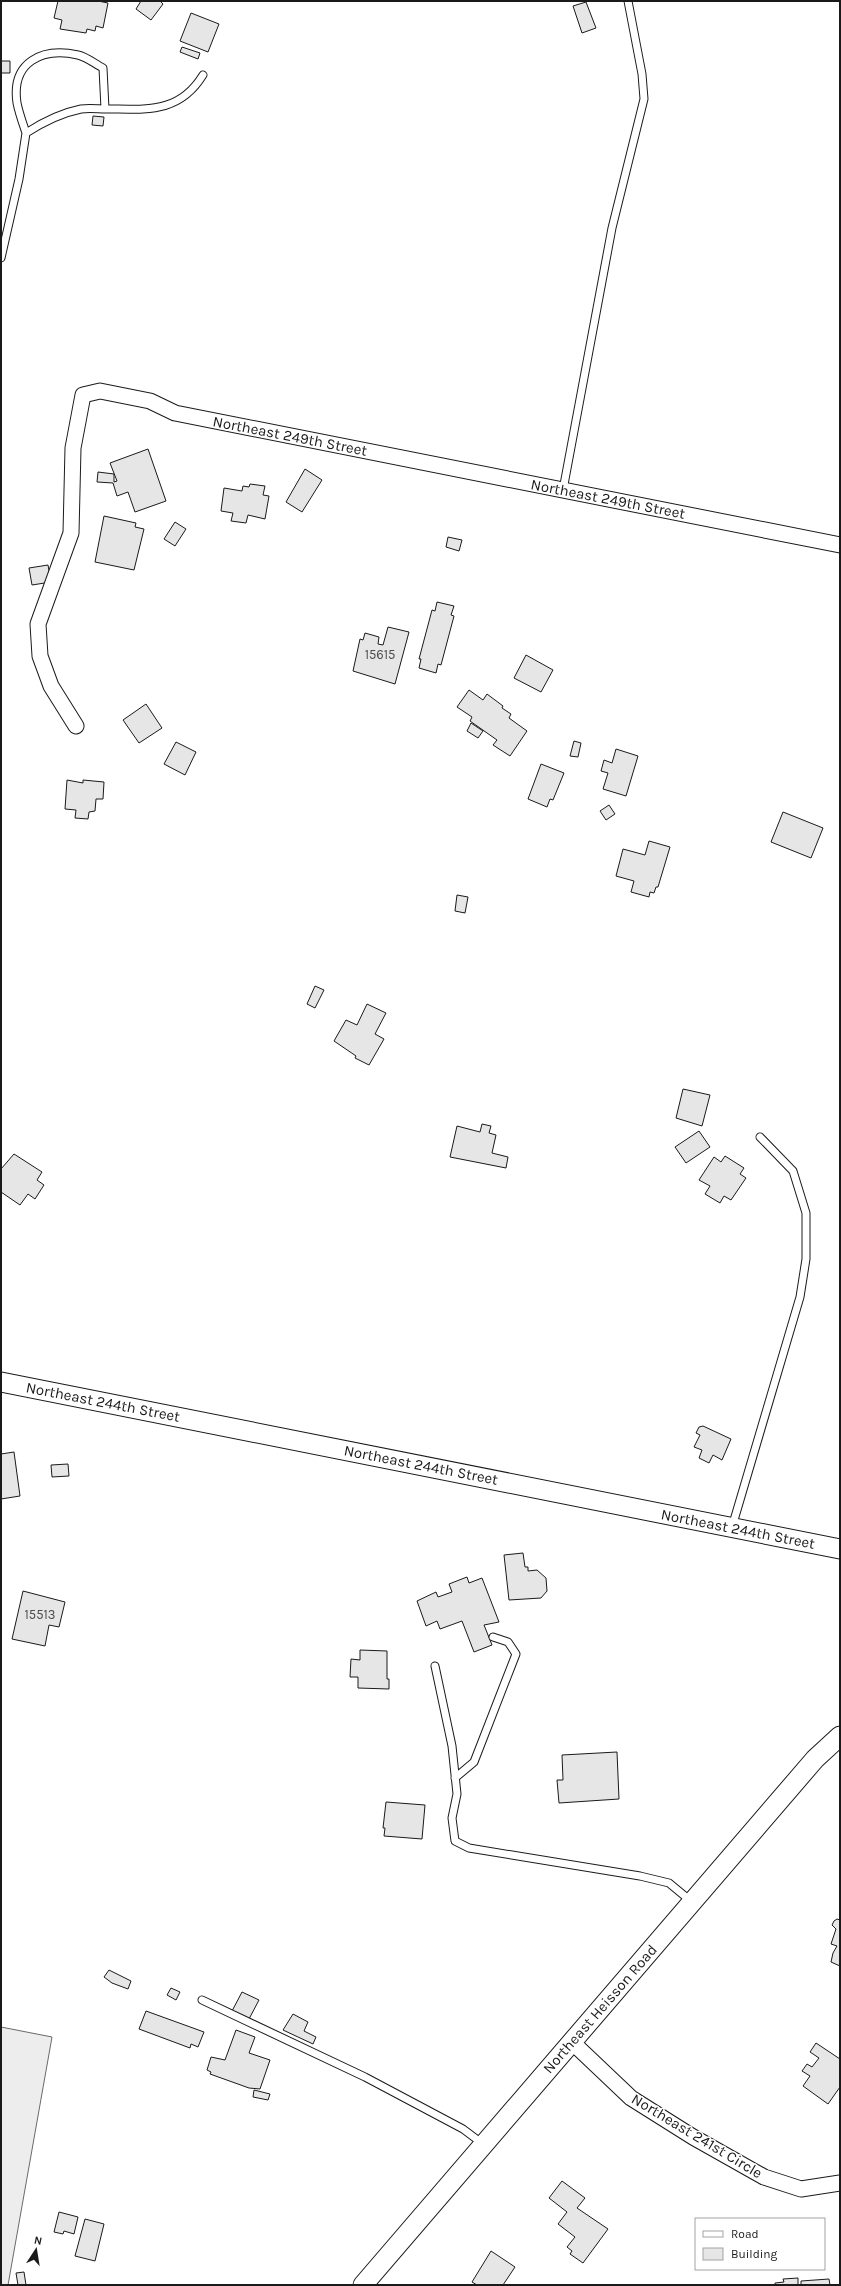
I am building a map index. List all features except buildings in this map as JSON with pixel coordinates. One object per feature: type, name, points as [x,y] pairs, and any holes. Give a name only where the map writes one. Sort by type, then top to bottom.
[{"type":"street","name":"Northeast 249th Street","points":[[76,726],[51,686],[40,656],[38,624],[71,533],[73,448],[83,395],[100,390],[150,401],[175,413],[840,545]]},
{"type":"street","name":"Northeast 244th Street","points":[[1,1382],[840,1549]]},
{"type":"street","name":"Northeast Heisson Road","points":[[364,2285],[483,2144],[815,1759],[840,1736]]},
{"type":"street","name":"Northeast 241st Circle","points":[[572,2042],[631,2098],[693,2137],[764,2177],[801,2189],[840,2183]]},
{"type":"lane","points":[[563,490],[612,228],[644,99],[642,74],[628,1]]},
{"type":"lane","points":[[1,258],[19,179],[26,133],[17,103],[18,84],[25,66],[41,54],[55,52],[80,55],[103,68],[105,109]]},
{"type":"lane","points":[[26,133],[50,118],[82,109],[156,108],[178,101],[194,90],[203,75]]},
{"type":"lane","points":[[732,1527],[800,1296],[806,1259],[806,1212],[793,1171],[760,1137]]},
{"type":"lane","points":[[455,1778],[474,1762],[516,1654],[508,1642],[493,1637]]},
{"type":"lane","points":[[435,1666],[452,1746],[456,1794],[452,1818],[455,1841],[469,1848],[640,1876],[669,1883],[692,1902]]},
{"type":"lane","points":[[202,2000],[365,2077],[463,2129],[483,2144]]},
{"type":"shaded area","points":[[1,2027],[52,2037],[8,2285],[1,2285]]}]
